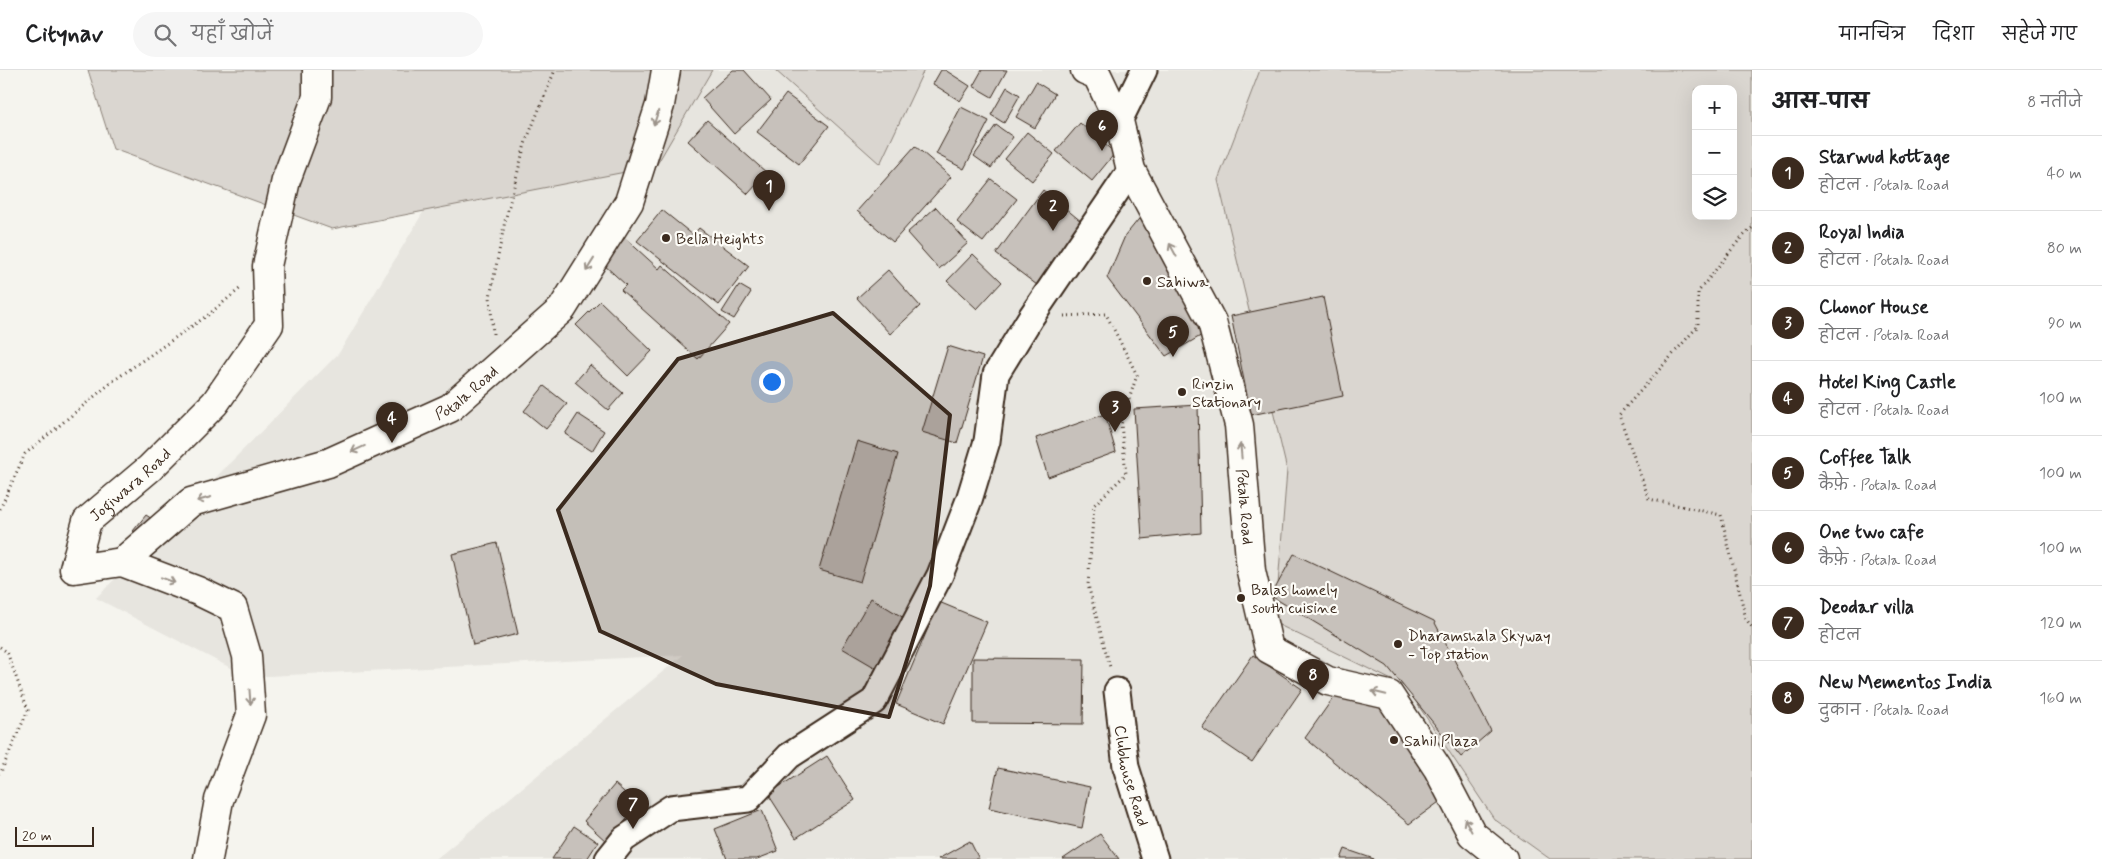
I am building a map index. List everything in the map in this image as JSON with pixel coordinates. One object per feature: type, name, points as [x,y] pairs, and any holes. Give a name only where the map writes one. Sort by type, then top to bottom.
[{"type":"street","name":"Jogiwara Road","points":[[208,859],[219,800],[251,715],[247,656],[233,608],[198,591],[122,562],[74,569],[87,521],[150,468],[215,403],[269,325],[267,266],[286,180],[317,97],[317,70]]},
{"type":"street","name":"Potala Road","points":[[122,562],[191,502],[337,459],[450,408],[562,309],[629,202],[660,105],[666,70]]},
{"type":"street","name":"Potala Road","points":[[1085,70],[1097,76],[1119,121],[1131,170],[1212,322],[1239,425],[1251,571],[1269,649],[1328,681],[1389,695],[1438,769],[1472,834],[1502,859]]},
{"type":"street","points":[[1119,121],[1144,70]]},
{"type":"street","points":[[608,859],[624,839],[671,808],[748,799],[789,756],[874,701],[940,575],[969,500],[987,441],[996,374],[1031,317],[1131,170]]},
{"type":"street","name":"Clubhouse Road","points":[[1117,691],[1126,767],[1155,859]]},
{"type":"path","points":[[496,367],[490,298],[505,221],[525,144],[555,70]]},
{"type":"path","points":[[1752,228],[1740,239],[1698,292],[1698,326],[1619,415],[1649,499],[1720,515],[1746,619],[1752,627]]},
{"type":"path","points":[[0,509],[25,454],[113,382],[208,315],[267,266]]},
{"type":"path","points":[[1031,317],[1106,314],[1137,375],[1121,424],[1126,474],[1094,505],[1088,585],[1117,691]]},
{"type":"path","points":[[0,647],[7,652],[28,710],[0,774]]},
{"type":"highlighted area","points":[[833,313],[950,415],[930,586],[889,717],[716,684],[600,631],[558,510],[678,359]]},
{"type":"shaded area","points":[[88,70],[712,70],[656,166],[332,229],[113,149]]},
{"type":"shaded area","points":[[508,70],[1385,70],[1687,859],[436,859],[683,655],[248,677],[96,598],[339,353]]},
{"type":"shaded area","points":[[775,70],[924,70],[880,164]]},
{"type":"shaded area","points":[[1260,70],[1752,70],[1752,859],[1550,859],[1494,819],[1406,687],[1275,623],[1287,470],[1218,180]]},
{"type":"building","points":[[733,70],[744,70],[771,100],[734,134],[702,98]]},
{"type":"building","points":[[941,70],[945,70],[970,86],[960,101],[933,84]]},
{"type":"building","points":[[982,70],[1007,70],[992,97],[973,86]]},
{"type":"building","points":[[1036,82],[1055,94],[1035,128],[1016,117]]},
{"type":"building","points":[[1007,87],[1020,95],[1004,123],[991,115]]},
{"type":"building","points":[[786,94],[829,126],[799,164],[757,132]]},
{"type":"building","points":[[961,107],[989,121],[964,169],[936,154]]},
{"type":"building","points":[[707,120],[767,173],[748,194],[688,141]]},
{"type":"building","points":[[1080,123],[1115,153],[1092,181],[1056,151]]},
{"type":"building","points":[[996,125],[1013,137],[991,168],[974,156]]},
{"type":"building","points":[[1027,132],[1054,154],[1032,181],[1005,159]]},
{"type":"building","points":[[915,146],[951,177],[893,242],[857,211]]},
{"type":"building","points":[[991,179],[1017,199],[983,242],[957,222]]},
{"type":"building","points":[[1043,190],[1082,222],[1037,285],[996,254]]},
{"type":"building","points":[[1159,194],[1223,323],[1166,356],[1107,278],[1125,236]]},
{"type":"building","points":[[936,207],[968,243],[939,269],[907,233]]},
{"type":"building","points":[[662,210],[693,235],[699,228],[749,266],[719,305],[637,241]]},
{"type":"building","points":[[625,238],[659,269],[662,265],[729,324],[698,359],[621,290],[626,285],[603,264]]},
{"type":"building","points":[[973,254],[1002,282],[977,309],[947,281]]},
{"type":"building","points":[[888,270],[920,306],[890,334],[857,298]]},
{"type":"building","points":[[739,285],[751,292],[734,319],[722,312]]},
{"type":"building","points":[[1323,297],[1343,396],[1251,415],[1231,316]]},
{"type":"building","points":[[600,301],[652,351],[628,376],[576,325]]},
{"type":"building","points":[[948,346],[983,357],[957,443],[922,432]]},
{"type":"building","points":[[590,365],[623,393],[608,410],[575,382]]},
{"type":"building","points":[[544,386],[567,404],[546,429],[524,411]]},
{"type":"building","points":[[1198,405],[1201,533],[1142,539],[1134,409]]},
{"type":"building","points":[[578,414],[604,431],[592,451],[565,434]]},
{"type":"building","points":[[1105,414],[1116,452],[1048,477],[1036,438]]},
{"type":"building","points":[[857,441],[898,454],[860,582],[819,570]]},
{"type":"building","points":[[146,515],[166,528],[151,544],[133,531]]},
{"type":"building","points":[[497,543],[518,634],[473,645],[452,554]]},
{"type":"building","name":"Dharamshala Skyway - Top station","points":[[1294,554],[1434,621],[1491,731],[1461,757],[1387,666],[1271,596]]},
{"type":"building","points":[[871,598],[904,618],[876,668],[842,648]]},
{"type":"building","points":[[939,602],[987,622],[943,724],[896,704]]},
{"type":"building","points":[[1253,655],[1302,689],[1252,762],[1202,728]]},
{"type":"building","points":[[973,658],[1084,659],[1083,724],[973,723]]},
{"type":"building","points":[[1338,691],[1378,704],[1405,732],[1446,797],[1409,824],[1305,738]]},
{"type":"building","points":[[827,756],[855,800],[796,838],[768,794]]},
{"type":"building","points":[[998,768],[1090,787],[1082,828],[989,808]]},
{"type":"building","points":[[615,784],[639,805],[607,842],[584,821]]},
{"type":"building","points":[[762,810],[778,851],[757,859],[727,859],[715,829]]},
{"type":"building","points":[[574,826],[598,842],[587,859],[552,859]]},
{"type":"building","points":[[1100,834],[1119,859],[1063,859]]},
{"type":"building","points":[[970,841],[979,859],[938,859]]},
{"type":"building","points":[[1345,849],[1374,859],[1341,859]]},
{"type":"place","name":"One two cafe","points":[[1102,151]]},
{"type":"place","name":"Starwud kottage","points":[[769,211]]},
{"type":"place","name":"Royal India","points":[[1053,231]]},
{"type":"place","name":"Bella Heights","points":[[666,238]]},
{"type":"place","name":"Sahiwa","points":[[1147,281]]},
{"type":"place","name":"Coffee Talk","points":[[1173,357]]},
{"type":"place","name":"Rinzin Stationary","points":[[1182,392]]},
{"type":"place","name":"Chonor House","points":[[1115,432]]},
{"type":"place","name":"Hotel King Castle","points":[[392,443]]},
{"type":"place","name":"Balas homely south cuisine","points":[[1241,598]]},
{"type":"place","name":"Dharamshala Skyway - Top station","points":[[1398,644]]},
{"type":"place","name":"New Mementos India","points":[[1313,700]]},
{"type":"place","name":"Sahil Plaza","points":[[1394,740]]},
{"type":"place","name":"Deodar villa","points":[[633,829]]}]
